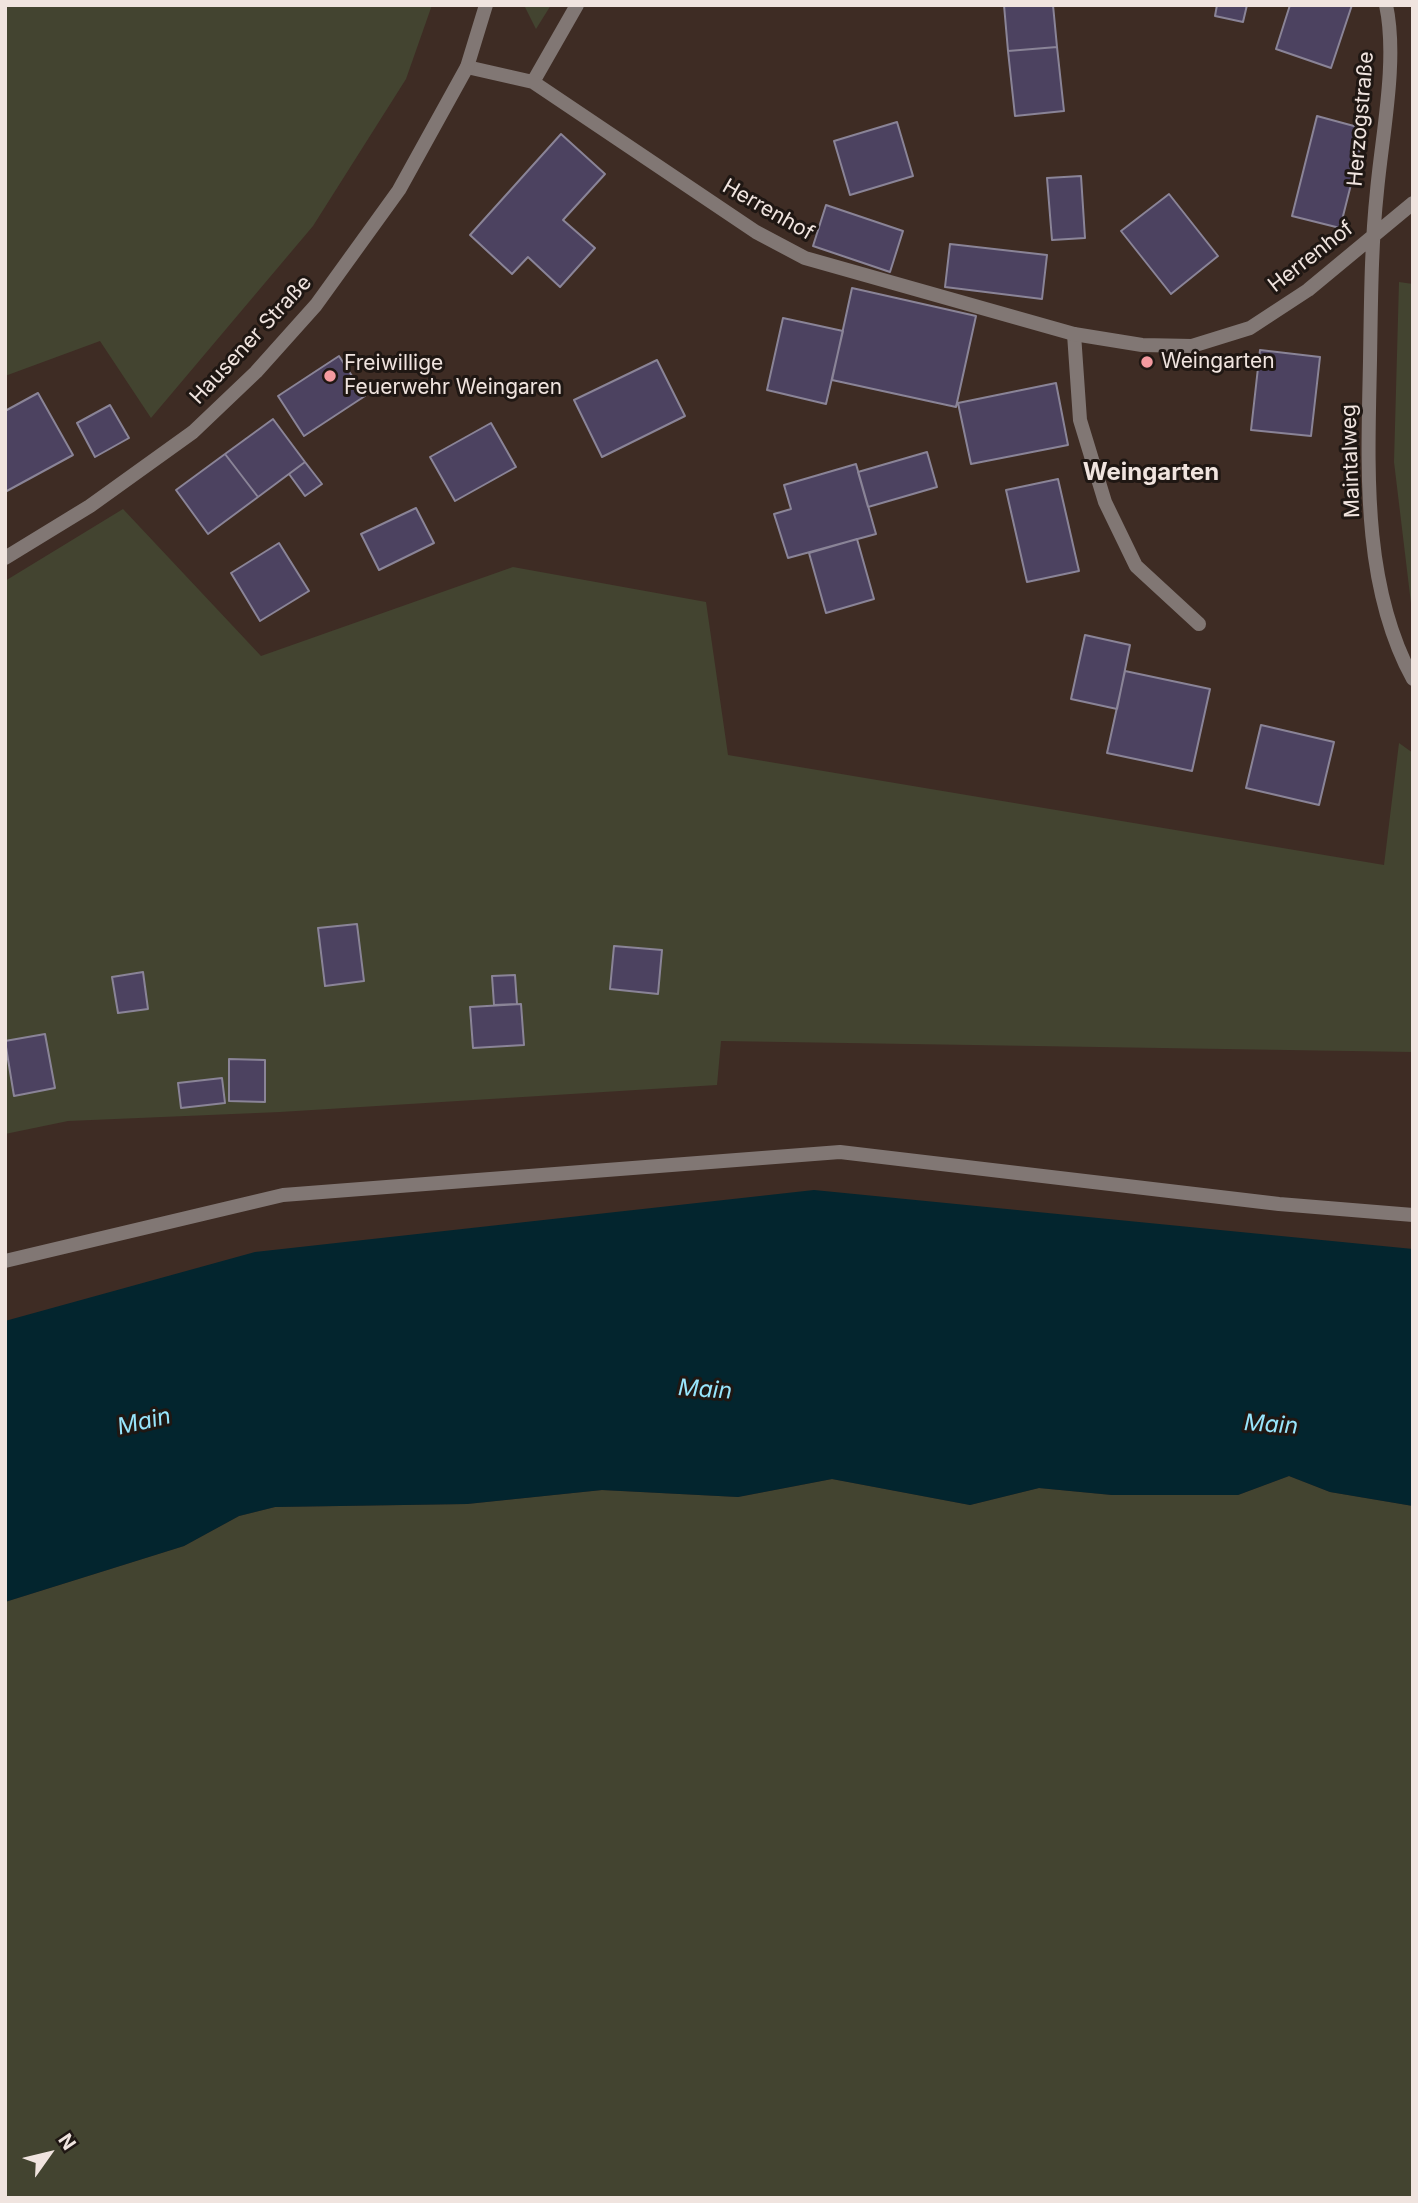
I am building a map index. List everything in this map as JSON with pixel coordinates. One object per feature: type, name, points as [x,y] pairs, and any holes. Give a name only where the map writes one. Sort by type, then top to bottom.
[{"type":"street","name":"Hausener Straße","points":[[5,558],[90,506],[193,432],[256,372],[316,305],[399,190],[467,67],[486,5]]},
{"type":"street","points":[[533,82],[577,5]]},
{"type":"street","name":"Herzogstraße","points":[[1372,236],[1389,66],[1386,5]]},
{"type":"street","name":"Herrenhof","points":[[467,67],[533,82],[756,232],[805,258],[1074,334],[1142,345],[1192,346],[1250,328],[1308,290],[1413,203]]},
{"type":"street","name":"Maintalweg","points":[[1372,236],[1368,478],[1381,590],[1399,653],[1413,679]]},
{"type":"street","points":[[1074,334],[1080,420],[1105,502],[1136,566],[1199,624]]},
{"type":"street","points":[[5,1261],[283,1195],[840,1152],[1279,1204],[1413,1215]]},
{"type":"green space","points":[[5,5],[432,5],[406,79],[313,226],[151,418],[100,341],[5,376]]},
{"type":"green space","points":[[524,5],[551,5],[536,29]]},
{"type":"green space","points":[[1399,282],[1413,284],[1413,620],[1394,462]]},
{"type":"green space","points":[[123,509],[261,656],[513,567],[706,602],[728,755],[1384,865],[1399,743],[1413,753],[1413,1052],[721,1041],[717,1085],[280,1112],[68,1121],[5,1134],[5,581]]},
{"type":"green space","points":[[1289,1476],[1330,1492],[1413,1506],[1413,2198],[5,2198],[5,1602],[184,1546],[239,1516],[275,1507],[467,1504],[602,1490],[738,1497],[832,1479],[970,1505],[1039,1488],[1112,1495],[1238,1495]]},
{"type":"water","name":"Main","points":[[814,1190],[1413,1249],[1413,1506],[1330,1492],[1289,1476],[1238,1495],[1112,1495],[1039,1488],[970,1505],[832,1479],[738,1497],[602,1490],[467,1504],[275,1507],[239,1516],[184,1546],[5,1602],[5,1321],[255,1252]]},
{"type":"building","points":[[1004,5],[1053,5],[1057,47],[1008,51]]},
{"type":"building","points":[[1217,5],[1247,5],[1243,22],[1215,16]]},
{"type":"building","points":[[1290,5],[1352,5],[1331,68],[1276,49]]},
{"type":"building","points":[[1057,47],[1064,111],[1015,116],[1008,51]]},
{"type":"building","points":[[1317,116],[1365,129],[1340,228],[1292,216]]},
{"type":"building","points":[[897,122],[913,176],[850,195],[834,141]]},
{"type":"building","points":[[561,134],[605,174],[563,220],[595,248],[560,287],[528,257],[512,274],[470,235]]},
{"type":"building","points":[[1081,176],[1085,238],[1052,240],[1047,178]]},
{"type":"building","points":[[1169,194],[1218,256],[1171,294],[1121,231]]},
{"type":"building","points":[[826,205],[903,231],[890,272],[813,246]]},
{"type":"building","points":[[950,244],[1047,255],[1042,299],[945,287]]},
{"type":"building","points":[[852,288],[976,316],[956,407],[832,380]]},
{"type":"building","points":[[783,318],[843,331],[826,404],[767,390]]},
{"type":"building","points":[[1260,350],[1320,357],[1311,436],[1251,430]]},
{"type":"building","name":"Freiwillige Feuerwehr Weingaren","points":[[339,356],[365,396],[304,436],[278,396]]},
{"type":"building","points":[[657,360],[685,416],[602,457],[574,400]]},
{"type":"building","points":[[1056,383],[1068,445],[971,464],[958,403]]},
{"type":"building","points":[[38,393],[73,455],[5,492],[5,411]]},
{"type":"building","points":[[110,405],[129,438],[95,457],[77,423]]},
{"type":"building","points":[[273,419],[305,462],[258,497],[225,454]]},
{"type":"building","points":[[491,423],[516,467],[455,501],[430,457]]},
{"type":"building","points":[[927,452],[937,487],[868,507],[858,472]]},
{"type":"building","points":[[225,454],[258,497],[208,534],[176,490]]},
{"type":"building","points":[[305,462],[322,484],[305,496],[289,474]]},
{"type":"building","points":[[856,464],[876,534],[788,558],[774,514],[791,509],[784,485]]},
{"type":"building","points":[[1058,479],[1079,571],[1027,582],[1006,490]]},
{"type":"building","points":[[416,508],[434,543],[379,570],[361,534]]},
{"type":"building","points":[[857,539],[874,599],[826,613],[809,553]]},
{"type":"building","points":[[279,543],[309,591],[260,621],[231,573]]},
{"type":"building","points":[[1085,635],[1130,645],[1117,709],[1071,699]]},
{"type":"building","points":[[1125,671],[1210,689],[1192,771],[1107,753]]},
{"type":"building","points":[[1261,725],[1334,742],[1319,805],[1246,788]]},
{"type":"building","points":[[357,924],[364,981],[325,986],[318,928]]},
{"type":"building","points":[[614,946],[662,950],[658,994],[610,989]]},
{"type":"building","points":[[143,972],[148,1009],[118,1013],[112,977]]},
{"type":"building","points":[[515,975],[517,1004],[494,1005],[492,976]]},
{"type":"building","points":[[521,1004],[524,1045],[473,1048],[470,1007]]},
{"type":"building","points":[[45,1034],[55,1088],[14,1096],[5,1041]]},
{"type":"building","points":[[229,1059],[265,1060],[265,1102],[229,1101]]},
{"type":"building","points":[[222,1078],[225,1103],[181,1108],[178,1083]]},
{"type":"place","name":"Weingarten","points":[[1147,362]]},
{"type":"place","name":"Freiwillige Feuerwehr Weingaren","points":[[330,376]]},
{"type":"district","name":"Weingarten","points":[[1151,473]]}]
